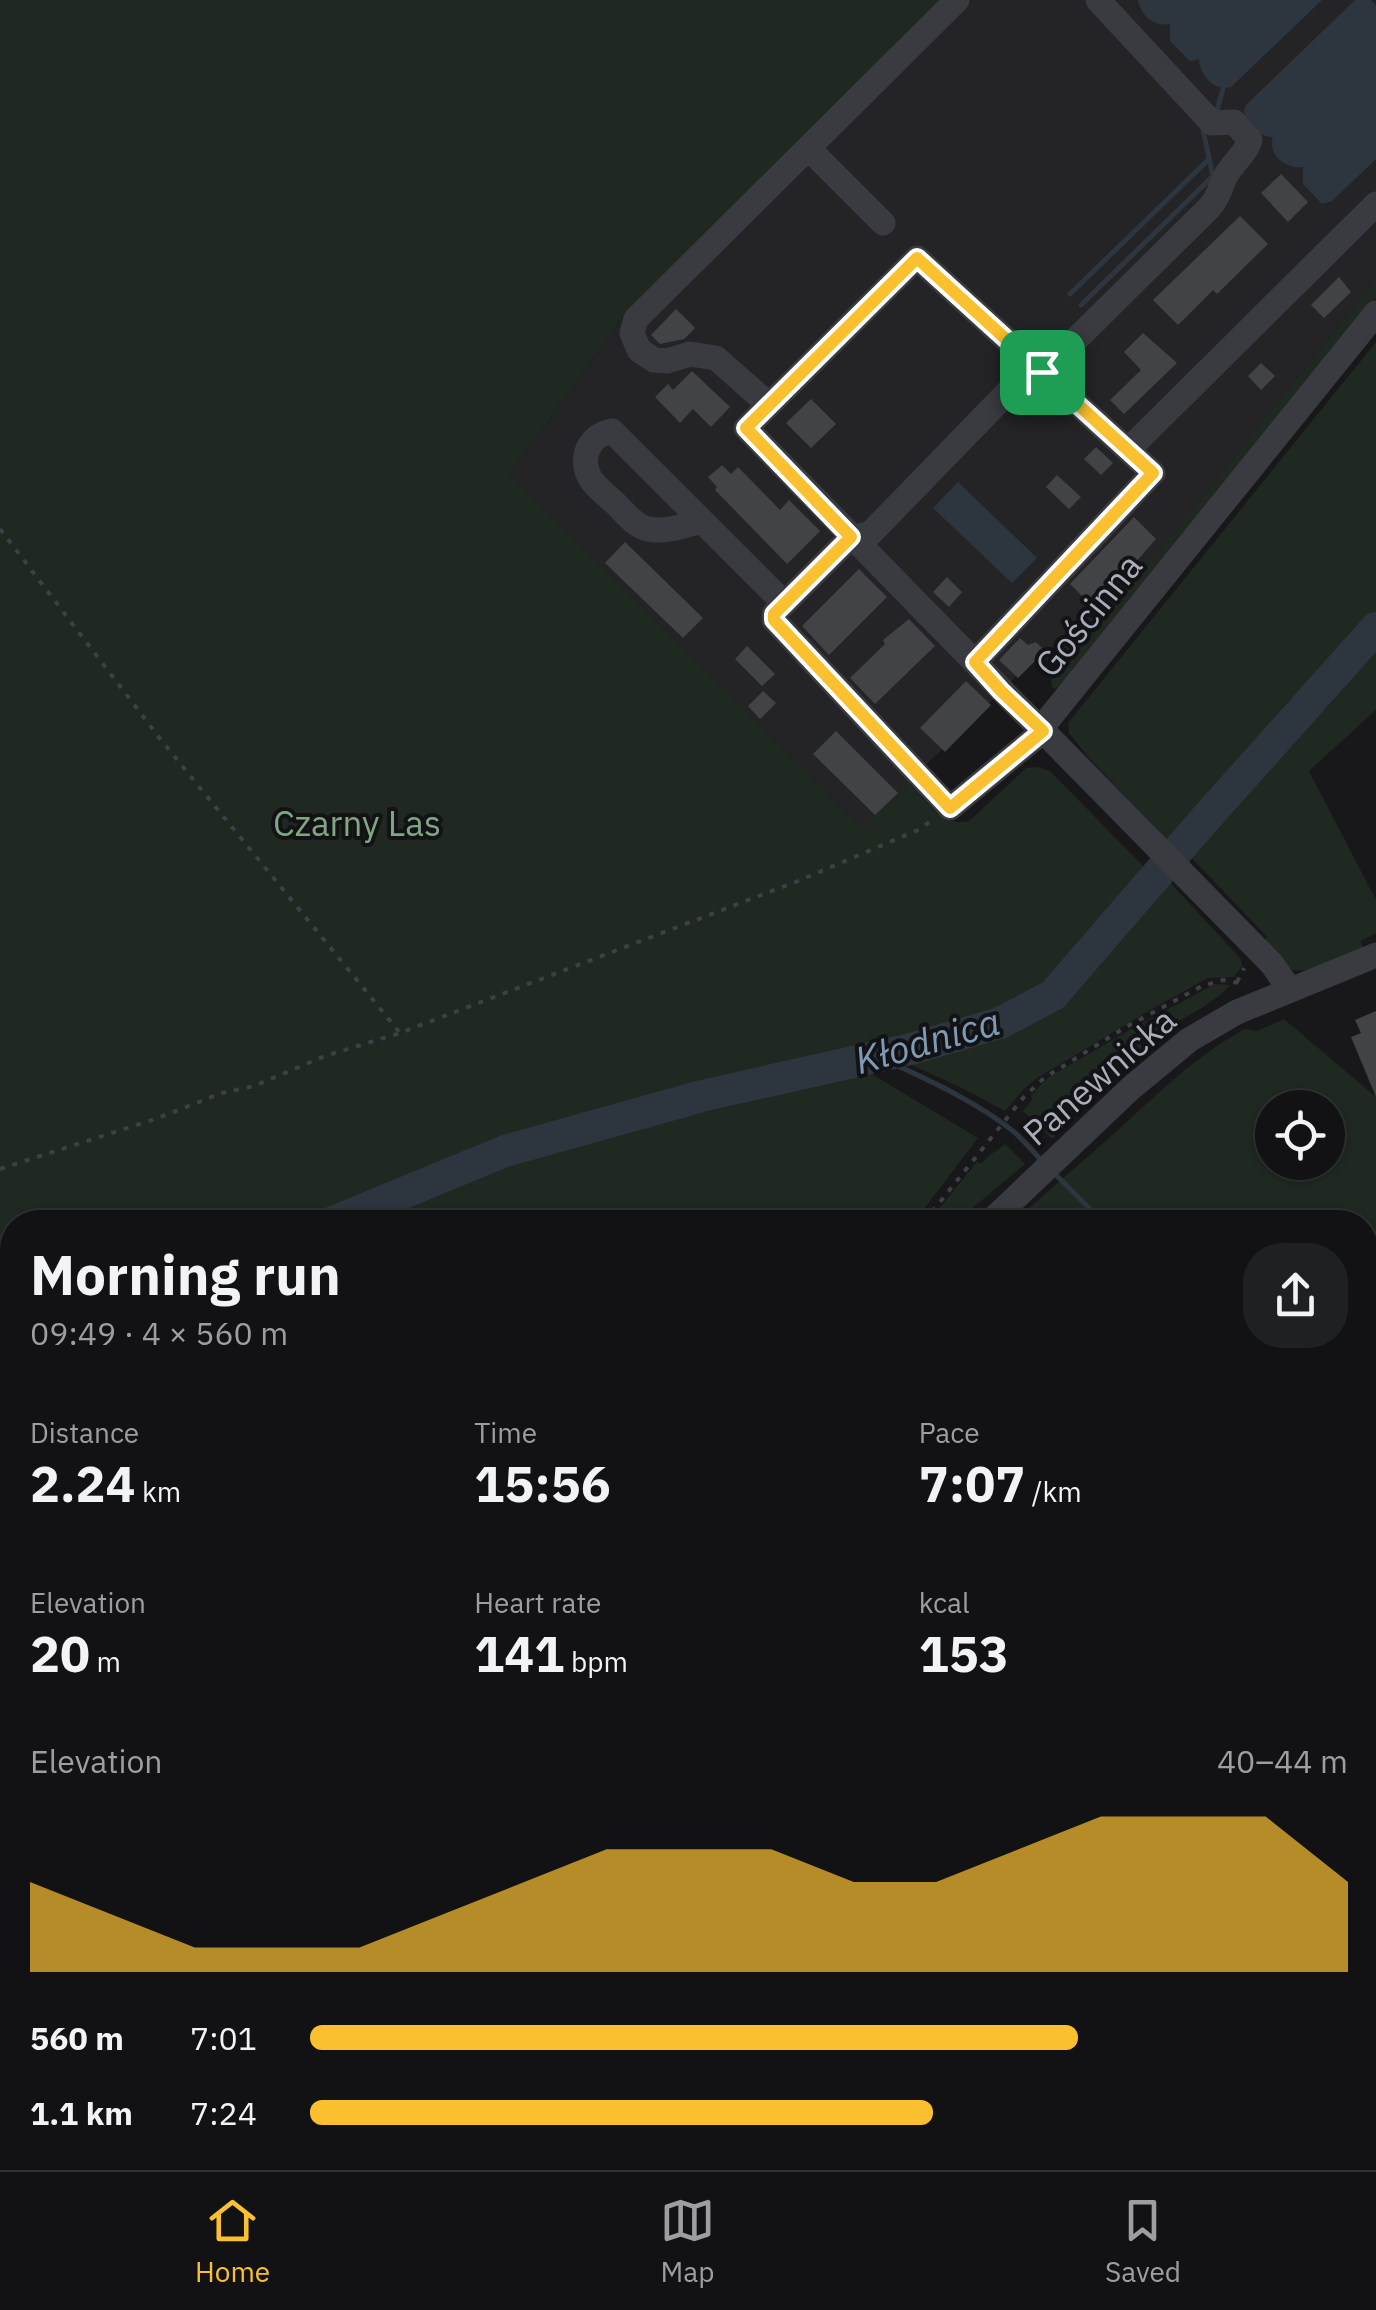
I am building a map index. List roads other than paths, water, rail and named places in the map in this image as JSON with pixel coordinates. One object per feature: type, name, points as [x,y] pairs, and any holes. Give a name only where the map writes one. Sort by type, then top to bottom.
[{"type":"street","points":[[769,406],[716,358],[690,354],[667,361],[654,360],[639,350],[632,333],[636,318],[957,0]]},
{"type":"street","points":[[975,662],[1153,473],[1038,369],[917,258],[746,428],[851,537],[975,662],[1001,691],[1043,731],[950,808],[774,620],[774,614],[851,537],[870,534],[1038,369],[1219,197],[1226,175],[1248,148],[1250,140],[1234,122],[1210,121],[1098,0]]},
{"type":"street","points":[[808,148],[884,222]]},
{"type":"street","points":[[1128,450],[1376,204]]},
{"type":"street","name":"Gościnna","points":[[1290,990],[1272,964],[1043,731],[1047,721],[1376,313]]},
{"type":"street","points":[[702,521],[661,530],[636,524],[591,479],[585,462],[588,446],[602,433],[612,431],[702,521],[784,604]]},
{"type":"street","name":"Panewnicka","points":[[1003,1210],[1169,1055],[1222,1019],[1376,954]]},
{"type":"waterway","points":[[1216,114],[1223,89]]},
{"type":"waterway","points":[[1081,305],[1213,176],[1203,130]]},
{"type":"waterway","points":[[1070,294],[1208,160]]},
{"type":"waterway","name":"Kłodnica","points":[[362,1210],[505,1151],[702,1096],[911,1049],[1000,1023],[1053,995],[1376,628]]},
{"type":"waterway","points":[[881,1058],[982,1109],[1013,1131],[1041,1160]]},
{"type":"waterway","points":[[1052,1171],[1091,1210]]},
{"type":"park label","name":"Czarny Las","points":[[357,823]]}]
